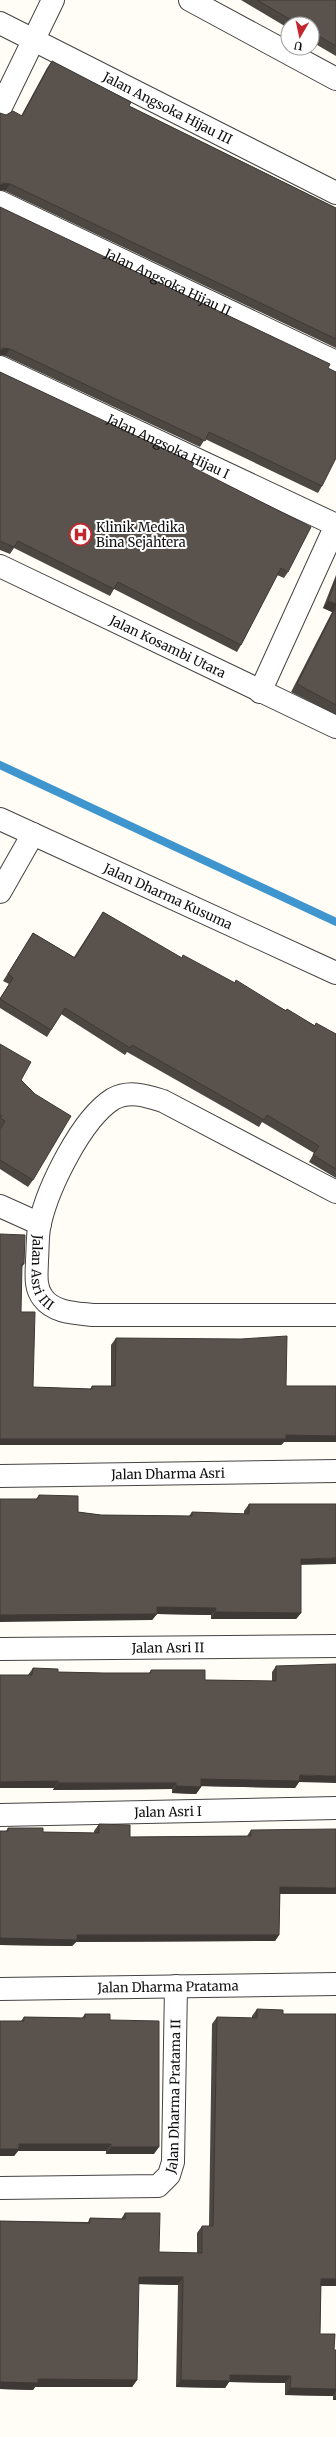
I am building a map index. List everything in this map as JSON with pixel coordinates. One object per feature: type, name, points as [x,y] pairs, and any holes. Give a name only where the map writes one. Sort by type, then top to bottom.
[{"type":"street","points":[[0,109],[32,39],[53,0]]},
{"type":"street","points":[[190,0],[336,79]]},
{"type":"street","name":"Jalan Angsoka Hijau III","points":[[0,22],[336,194]]},
{"type":"street","name":"Jalan Angsoka Hijau II","points":[[0,202],[336,362]]},
{"type":"street","name":"Jalan Angsoka Hijau I","points":[[0,367],[336,525]]},
{"type":"street","points":[[260,692],[336,525]]},
{"type":"street","name":"Jalan Kosambi Utara","points":[[0,566],[260,692],[336,727]]},
{"type":"street","name":"Jalan Dharma Kusuma","points":[[0,819],[336,973]]},
{"type":"street","points":[[0,892],[33,834]]},
{"type":"street","name":"Jalan Asri III","points":[[336,1192],[163,1101],[144,1095],[129,1094],[114,1099],[99,1112],[71,1149],[56,1178],[40,1224],[36,1280],[42,1297],[54,1308],[93,1315],[336,1315]]},
{"type":"street","points":[[0,1206],[40,1224]]},
{"type":"street","name":"Jalan Dharma Asri","points":[[0,1476],[336,1471]]},
{"type":"street","name":"Jalan Asri II","points":[[0,1649],[336,1646]]},
{"type":"street","name":"Jalan Asri I","points":[[0,1815],[336,1808]]},
{"type":"street","name":"Jalan Dharma Pratama","points":[[0,1988],[336,1984]]},
{"type":"street","name":"Jalan Dharma Pratama II","points":[[0,2188],[158,2186],[165,2181],[173,2162],[176,1986]]},
{"type":"building","points":[[257,0],[336,0],[336,46],[320,37],[320,16],[284,16]]},
{"type":"building","points":[[52,61],[131,102],[129,106],[336,208],[336,339],[10,184],[3,183],[0,185],[0,113],[6,115],[13,111],[22,116]]},
{"type":"building","points":[[0,207],[330,364],[328,368],[336,372],[336,458],[322,486],[209,432],[205,441],[10,349],[3,348],[0,350]]},
{"type":"building","points":[[0,372],[194,463],[192,467],[311,527],[288,572],[281,568],[241,645],[118,582],[114,589],[18,541],[14,547],[0,541]]},
{"type":"building","points":[[336,580],[336,604],[328,601]]},
{"type":"building","points":[[336,607],[336,705],[297,684]]},
{"type":"building","points":[[103,912],[182,958],[183,955],[235,983],[236,980],[286,1011],[287,1009],[315,1026],[316,1023],[336,1034],[336,1169],[313,1155],[319,1146],[267,1115],[264,1120],[132,1045],[130,1048],[65,1008],[51,1030],[0,999],[13,978],[8,974],[33,933],[75,958]]},
{"type":"building","points":[[0,1044],[31,1062],[21,1080],[35,1094],[71,1116],[33,1180],[0,1160],[0,1129],[5,1121],[0,1118],[2,1116],[0,1115]]},
{"type":"building","points":[[0,1234],[25,1235],[24,1264],[22,1264],[21,1312],[35,1312],[33,1387],[92,1389],[92,1386],[115,1386],[116,1338],[241,1339],[287,1336],[286,1386],[336,1386],[336,1436],[286,1435],[286,1439],[0,1439]]},
{"type":"building","points":[[39,1495],[78,1496],[78,1512],[101,1515],[192,1516],[192,1512],[249,1514],[249,1504],[336,1504],[336,1558],[301,1559],[301,1613],[215,1612],[216,1608],[157,1607],[157,1614],[0,1615],[0,1499],[38,1499]]},
{"type":"building","points":[[336,1664],[336,1776],[300,1775],[299,1781],[201,1779],[201,1787],[176,1786],[176,1783],[58,1783],[58,1781],[0,1782],[0,1675],[32,1675],[33,1668],[58,1669],[58,1672],[103,1673],[151,1673],[151,1670],[205,1670],[205,1680],[276,1681],[276,1666]]},
{"type":"building","points":[[99,1824],[130,1825],[130,1837],[251,1836],[251,1830],[336,1829],[336,1888],[280,1887],[279,1935],[77,1935],[77,1940],[0,1938],[0,1831],[8,1831],[8,1828],[43,1828],[43,1832],[99,1833]]},
{"type":"building","points":[[257,2009],[283,2010],[283,2014],[336,2014],[336,2279],[321,2279],[320,2334],[335,2334],[334,2350],[336,2350],[336,2389],[290,2388],[291,2376],[230,2375],[230,2381],[181,2380],[183,2277],[139,2277],[137,2380],[38,2379],[38,2383],[0,2382],[0,2221],[90,2223],[90,2218],[125,2219],[125,2213],[160,2213],[159,2252],[202,2253],[202,2226],[213,2226],[217,2017],[257,2018]]},
{"type":"building","points":[[85,2014],[110,2014],[110,2020],[159,2021],[159,2147],[111,2147],[111,2144],[19,2144],[19,2149],[0,2149],[0,2021],[24,2021],[24,2017],[85,2018]]},
{"type":"waterway","points":[[0,765],[336,922]]},
{"type":"place","name":"Klinik Medika Bina Sejahtera","points":[[81,534]]}]
